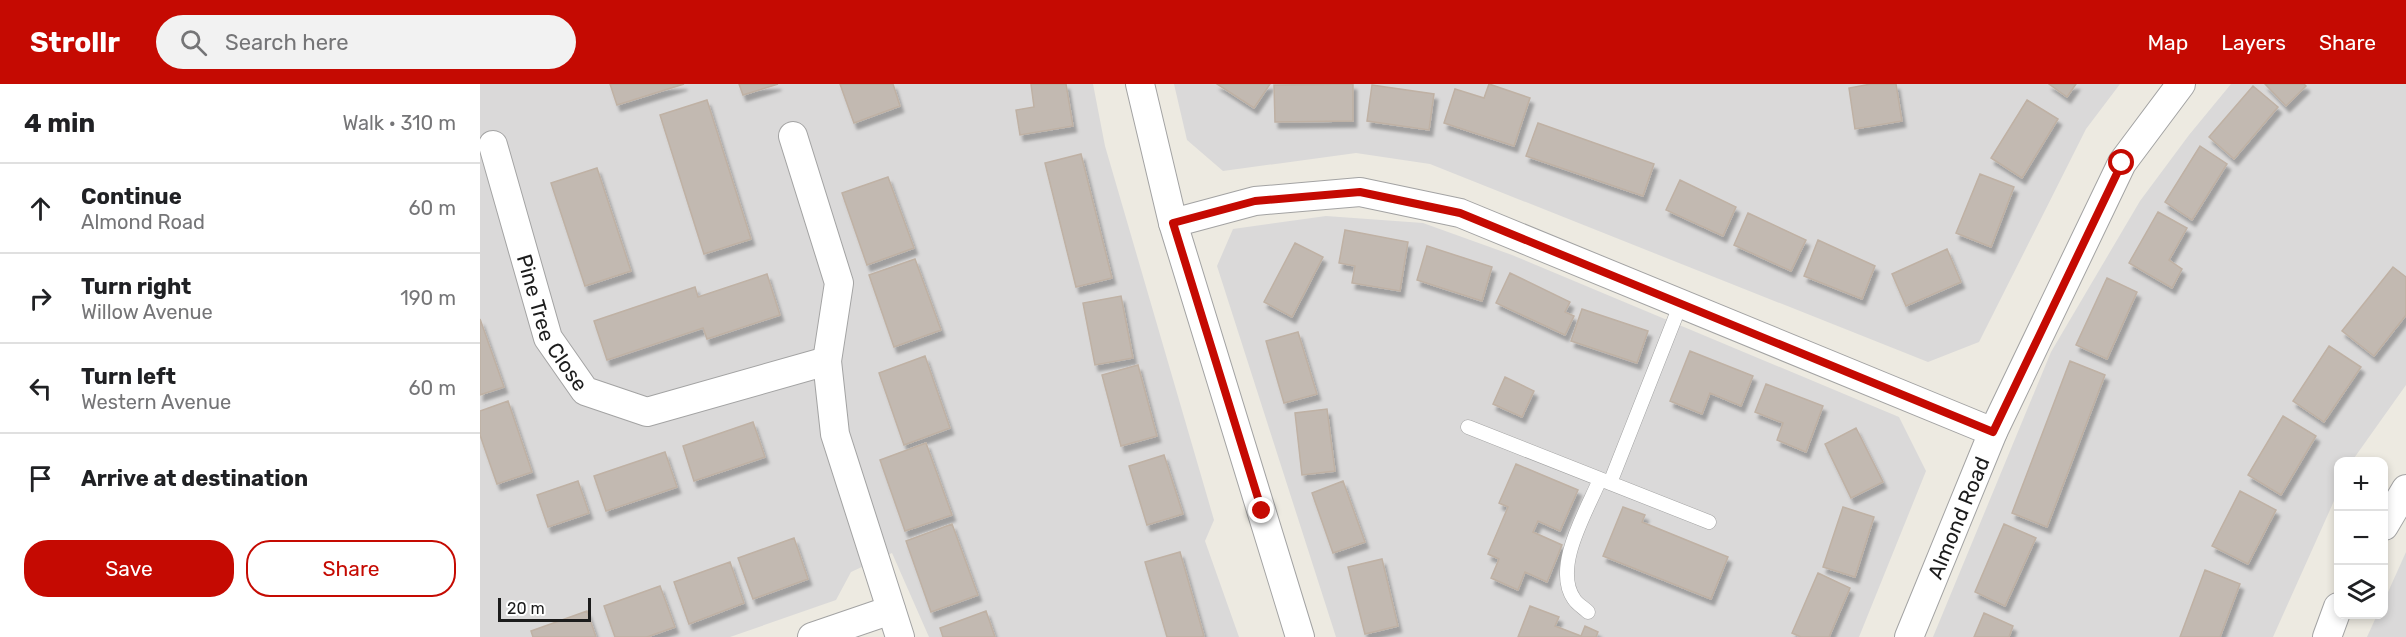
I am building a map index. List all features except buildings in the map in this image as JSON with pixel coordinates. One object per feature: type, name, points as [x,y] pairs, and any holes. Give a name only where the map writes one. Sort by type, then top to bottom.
[{"type":"street","points":[[1140,84],[1173,223],[1300,637]]},
{"type":"street","name":"Almond Road","points":[[1910,637],[1993,432],[2122,163],[2181,84]]},
{"type":"street","points":[[793,136],[839,283],[827,361],[835,434],[900,637]]},
{"type":"street","name":"Pine Tree Close","points":[[493,145],[548,338],[585,391],[647,412],[827,361]]},
{"type":"street","points":[[1173,223],[1255,201],[1360,192],[1460,213],[1993,432]]},
{"type":"street","points":[[2388,519],[2406,489]]},
{"type":"street","points":[[812,637],[891,610]]},
{"type":"street","points":[[2327,637],[2334,618]]},
{"type":"lane","points":[[1588,612],[1574,600],[1565,570],[1570,552],[1605,481],[1681,303]]},
{"type":"lane","points":[[1468,427],[1709,522]]},
{"type":"shaded area","points":[[480,84],[1093,84],[1105,146],[1214,520],[1205,541],[1239,637],[929,637],[892,553],[851,572],[836,600],[730,637],[480,637]]},
{"type":"shaded area","points":[[1174,84],[2120,84],[2086,129],[1979,342],[1928,362],[1430,164],[1356,153],[1223,171],[1187,140]]},
{"type":"shaded area","points":[[2231,84],[2406,84],[2406,385],[2355,457],[2334,457],[2334,501],[2273,637],[1933,637],[2051,352],[2140,201],[2189,135]]},
{"type":"shaded area","points":[[1326,216],[1423,223],[1512,255],[1899,417],[1926,471],[1859,637],[1336,637],[1217,266],[1233,229]]},
{"type":"shaded area","points":[[2406,552],[2406,637],[2367,637],[2375,619],[2388,619],[2388,592]]},
{"type":"route","points":[[1262,511],[1173,223],[1255,201],[1360,192],[1460,213],[1993,432],[2122,163]]}]
